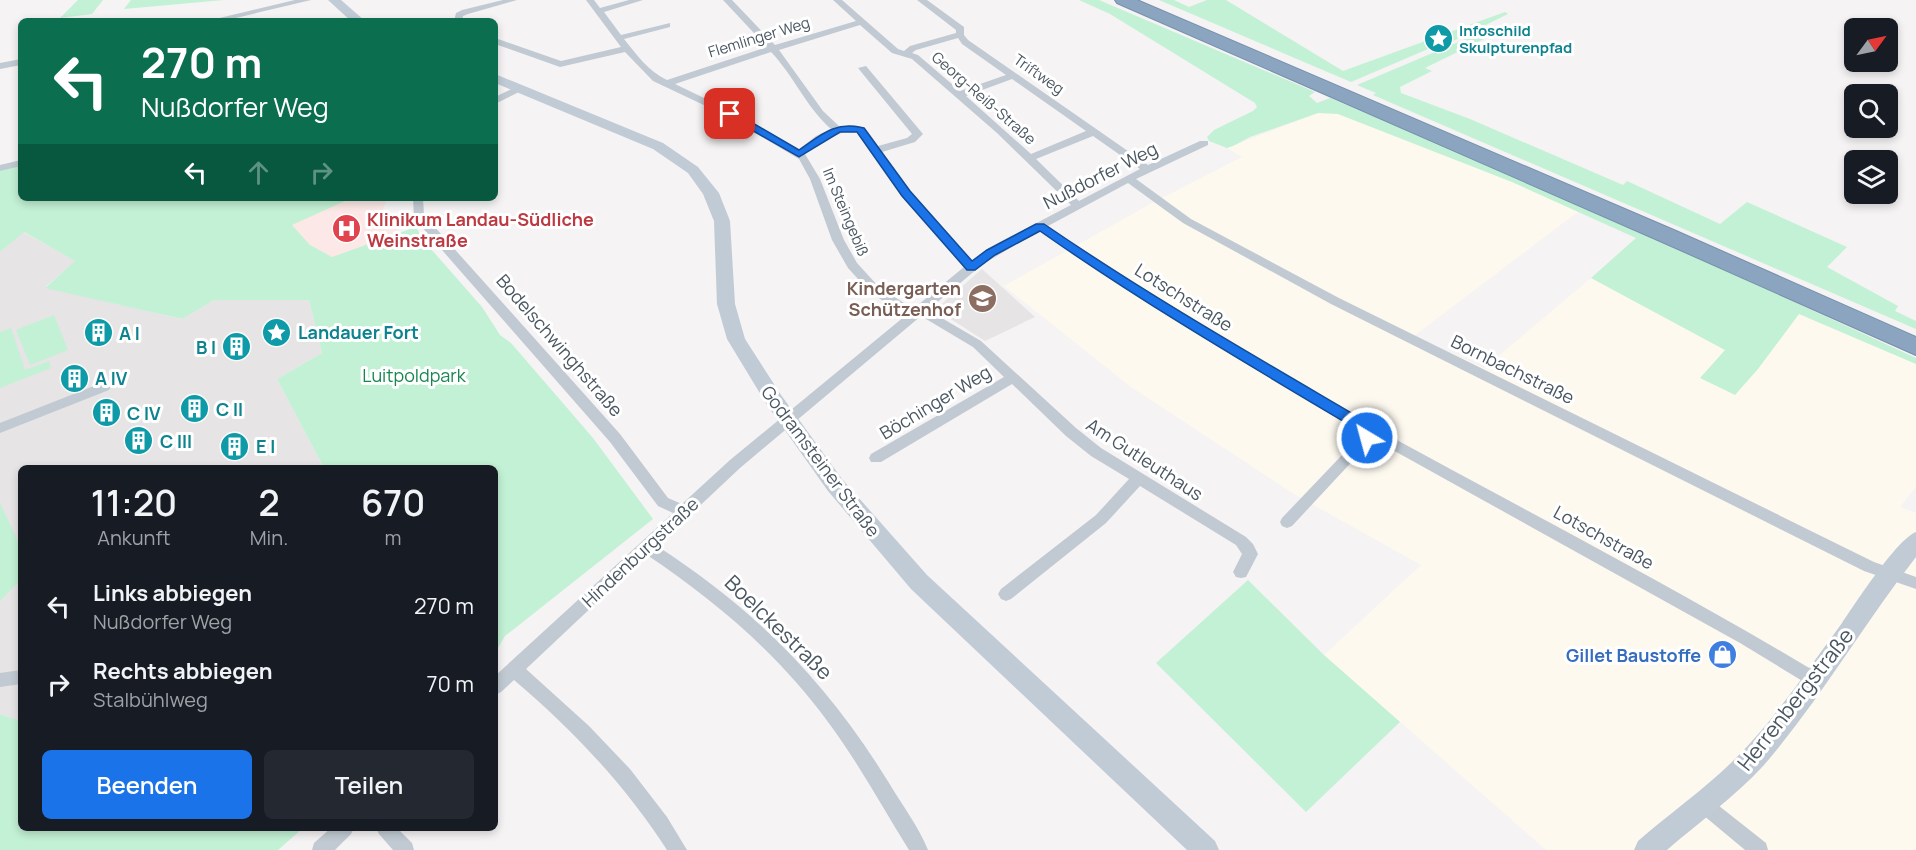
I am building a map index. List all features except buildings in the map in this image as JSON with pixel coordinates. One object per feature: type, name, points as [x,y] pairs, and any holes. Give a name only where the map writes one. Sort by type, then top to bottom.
[{"type":"highway","points":[[1122,0],[1668,236],[1916,347]]},
{"type":"highway","points":[[1138,0],[1678,231],[1916,337]]},
{"type":"street","points":[[225,18],[307,0]]},
{"type":"street","points":[[333,0],[355,18]]},
{"type":"street","points":[[458,18],[459,15],[465,12],[513,0]]},
{"type":"street","name":"Im Steingebiß","points":[[590,0],[626,50],[648,73],[730,114],[799,154],[812,171],[838,240],[852,265],[874,289],[917,314]]},
{"type":"street","points":[[598,11],[639,0]]},
{"type":"street","points":[[727,0],[773,48],[790,68],[819,113],[837,129]]},
{"type":"street","name":"Georg-Reiß-Straße","points":[[837,0],[895,51],[915,57],[1029,158],[1078,206]]},
{"type":"street","name":"Triftweg","points":[[921,0],[957,27],[965,42],[1148,169]]},
{"type":"street","name":"Flemlinger Weg","points":[[666,84],[773,48],[861,22]]},
{"type":"street","points":[[618,38],[667,25]]},
{"type":"street","points":[[905,54],[913,48],[960,35]]},
{"type":"street","points":[[498,42],[560,64],[626,50]]},
{"type":"street","points":[[0,66],[18,63]]},
{"type":"street","points":[[863,68],[918,134],[911,140],[876,150]]},
{"type":"street","points":[[959,95],[1014,75]]},
{"type":"street","name":"Godramsteiner Straße","points":[[498,79],[658,146],[681,160],[706,184],[716,202],[722,221],[724,285],[733,330],[741,349],[835,485],[904,567],[1206,850]]},
{"type":"street","points":[[498,99],[520,88]]},
{"type":"street","points":[[799,154],[837,129],[861,130],[906,193],[971,268]]},
{"type":"street","points":[[1029,158],[1095,131]]},
{"type":"street","name":"Nußdorfer Weg","points":[[789,421],[991,253],[1129,178],[1204,143]]},
{"type":"street","points":[[0,168],[18,164]]},
{"type":"street","name":"Bornbachstraße","points":[[1129,178],[1187,221],[1335,301],[1869,567],[1896,566],[1916,583]]},
{"type":"street","name":"Bodelschwinghstraße","points":[[418,201],[418,216],[615,438],[663,502],[684,511]]},
{"type":"street","name":"Lotschstraße","points":[[1040,226],[1094,264],[1199,330],[1372,432],[1746,638],[1815,680]]},
{"type":"street","name":"Am Gutleuthaus","points":[[917,314],[977,344],[1084,443],[1137,479],[1232,535],[1248,548],[1249,559],[1241,573]]},
{"type":"street","name":"Böchinger Weg","points":[[876,458],[1013,377]]},
{"type":"street","points":[[0,428],[104,387]]},
{"type":"street","name":"Hindenburgstraße","points":[[498,684],[735,464],[789,421]]},
{"type":"street","points":[[1287,522],[1372,432]]},
{"type":"street","points":[[1006,594],[1101,519],[1137,479]]},
{"type":"street","name":"Herrenbergstraße","points":[[1647,850],[1703,804],[1752,759],[1815,680],[1916,541]]},
{"type":"street","name":"Boelckestraße","points":[[646,547],[722,599],[770,643],[800,675],[850,739],[919,850]]},
{"type":"street","points":[[514,669],[600,747],[642,795],[678,850]]},
{"type":"street","points":[[0,680],[18,677]]},
{"type":"street","points":[[1703,804],[1759,850]]},
{"type":"street","points":[[321,850],[342,831]]},
{"type":"street","points":[[388,831],[405,850]]},
{"type":"shaded area","points":[[1318,113],[1338,114],[1512,182],[1579,211],[1414,336],[1484,368],[1591,278],[1758,368],[1799,314],[1916,364],[1916,487],[1900,507],[1916,513],[1916,850],[1546,850],[1324,655],[1421,565],[1297,496],[1131,387],[1004,286],[1152,203],[1242,157],[1227,148]]},
{"type":"shaded area","name":"Klinikum Landau-Südliche Weinstraße","points":[[192,201],[386,201],[381,215],[400,233],[332,257],[310,245],[292,225]]},
{"type":"shaded area","points":[[23,232],[76,261],[45,287],[181,319],[214,300],[309,300],[322,353],[277,379],[322,465],[18,465],[18,720],[0,714],[0,252]]},
{"type":"shaded area","name":"Kindergarten Schützenhof","points":[[982,269],[1035,317],[985,341],[937,308]]},
{"type":"green space","points":[[78,0],[103,0],[92,14],[60,18]]},
{"type":"green space","points":[[131,0],[224,0],[124,9]]},
{"type":"green space","points":[[1079,0],[1099,0],[1315,92],[1309,96],[1317,103],[1330,98],[1477,161],[1916,358],[1916,364],[1799,314],[1758,369],[1735,395],[1700,378],[1725,350],[1591,278],[1636,238],[1512,182],[1338,114],[1318,113],[1250,137],[1227,148],[1209,141],[1207,137],[1214,130],[1253,111],[1257,107],[1255,103],[1110,14]]},
{"type":"green space","points":[[1159,0],[1174,0],[1189,7],[1207,0],[1226,0],[1343,71],[1505,12],[1508,14],[1449,43],[1442,43],[1351,82]]},
{"type":"green space","points":[[1475,35],[1486,38],[1425,68],[1432,71],[1400,87],[1401,93],[1470,119],[1623,185],[1627,181],[1720,224],[1747,202],[1847,247],[1827,267],[1898,306],[1895,311],[1916,321],[1916,329],[1373,95],[1376,93],[1357,85]]},
{"type":"green space","name":"Luitpoldpark","points":[[18,166],[18,201],[345,201],[292,225],[310,245],[332,257],[416,227],[424,241],[482,307],[500,335],[511,343],[593,438],[653,519],[505,636],[498,648],[498,465],[322,465],[277,379],[322,353],[309,300],[214,300],[182,319],[45,288],[75,261],[24,232],[0,252],[0,170]]},
{"type":"green space","points":[[54,315],[68,350],[30,365],[16,330]]},
{"type":"green space","points":[[11,328],[25,370],[49,361],[51,368],[0,388],[0,332]]},
{"type":"green space","points":[[0,503],[18,542],[18,582],[0,601]]},
{"type":"green space","points":[[1248,580],[1324,655],[1400,722],[1306,812],[1156,663]]},
{"type":"green space","points":[[0,714],[18,720],[18,831],[300,831],[278,850],[0,850]]},
{"type":"place","name":"Infoschild Skulpturenpfad","points":[[1438,39]]},
{"type":"place","name":"Klinikum Landau-Südliche Weinstraße","points":[[346,229]]},
{"type":"place","name":"Kindergarten Schützenhof","points":[[982,298]]},
{"type":"place","name":"Landauer Fort","points":[[277,332]]},
{"type":"place","name":"A I","points":[[98,333]]},
{"type":"place","name":"B I","points":[[237,347]]},
{"type":"place","name":"A IV","points":[[74,378]]},
{"type":"place","name":"C II","points":[[195,409]]},
{"type":"place","name":"C IV","points":[[106,413]]},
{"type":"place","name":"C III","points":[[139,441]]},
{"type":"place","name":"E I","points":[[235,446]]},
{"type":"place","name":"Gillet Baustoffe","points":[[1722,655]]},
{"type":"route","points":[[730,114],[799,154],[837,129],[861,130],[906,193],[966,265],[971,268],[1002,246],[1040,226],[1094,264],[1199,330],[1372,432],[1367,438]]}]
